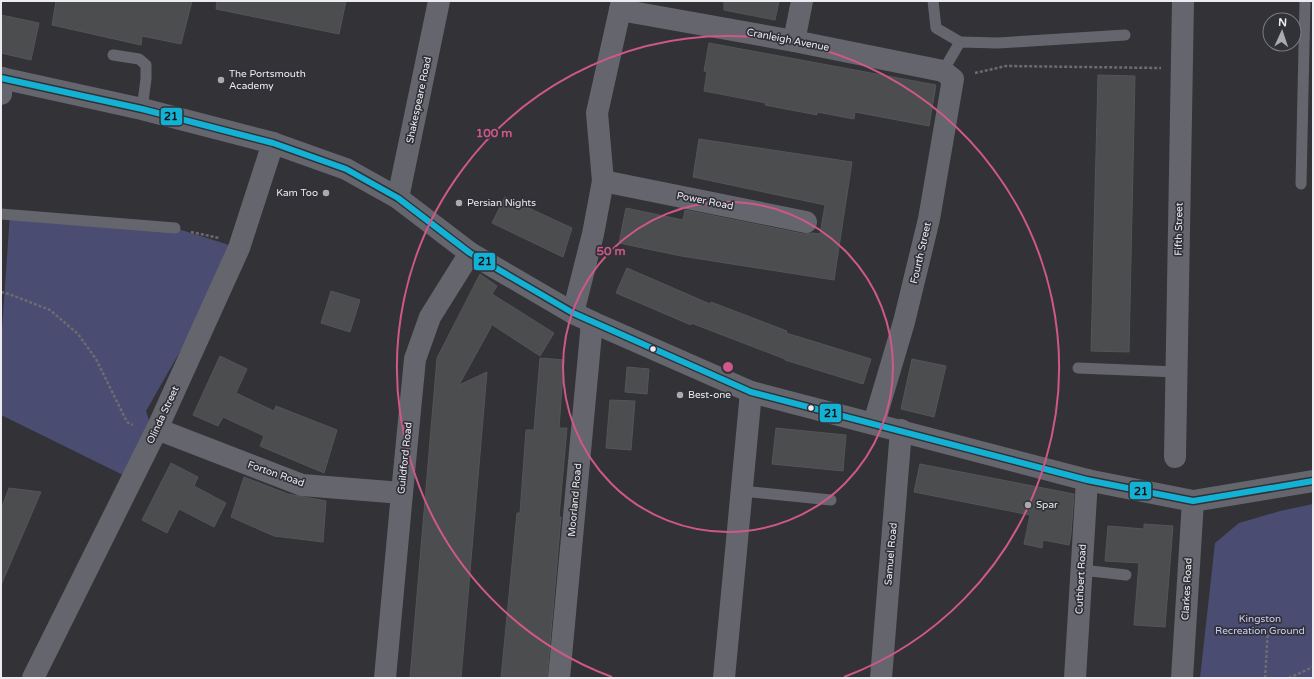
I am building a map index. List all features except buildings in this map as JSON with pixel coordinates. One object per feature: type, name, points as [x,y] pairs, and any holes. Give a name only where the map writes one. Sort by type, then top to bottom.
[{"type":"street","name":"Shakespeare Road","points":[[398,198],[439,1]]},
{"type":"street","points":[[794,41],[802,1]]},
{"type":"street","name":"Fifth Street","points":[[1175,457],[1183,1]]},
{"type":"street","name":"Cranleigh Avenue","points":[[621,5],[948,75]]},
{"type":"street","name":"Moorland Road","points":[[559,678],[583,318],[594,234],[604,181],[598,113],[621,5]]},
{"type":"street","name":"Fourth Street","points":[[874,423],[904,322],[929,219],[948,75]]},
{"type":"street","points":[[1,83],[142,109],[273,144],[346,169],[398,198],[470,252],[583,318],[751,392],[901,430],[1087,480],[1193,501],[1313,482]]},
{"type":"street","name":"Olinda Street","points":[[33,678],[156,433],[239,248],[273,144]]},
{"type":"street","name":"Power Road","points":[[604,181],[806,222]]},
{"type":"street","name":"Guildford Road","points":[[385,678],[415,359],[430,318],[470,252]]},
{"type":"street","points":[[724,678],[751,392]]},
{"type":"street","name":"Samuel Road","points":[[881,678],[901,430]]},
{"type":"street","name":"Forton Road","points":[[156,433],[302,485],[402,493]]},
{"type":"street","name":"Cuthbert Road","points":[[1075,678],[1087,480]]},
{"type":"street","name":"Clarkes Road","points":[[1182,678],[1193,501]]},
{"type":"lane","points":[[933,1],[936,28],[960,42],[998,43],[1125,35]]},
{"type":"lane","points":[[1301,184],[1305,1]]},
{"type":"lane","points":[[948,75],[960,42]]},
{"type":"lane","points":[[113,55],[139,59],[146,65],[146,79],[142,109]]},
{"type":"lane","points":[[1,214],[175,228]]},
{"type":"lane","points":[[1078,368],[1177,372]]},
{"type":"lane","points":[[742,491],[831,500]]},
{"type":"lane","points":[[1082,570],[1126,575]]},
{"type":"path","points":[[948,75],[1006,66],[1182,68]]},
{"type":"path","points":[[175,228],[218,238],[239,248]]},
{"type":"path","points":[[1,292],[50,310],[78,334],[96,359],[127,422],[156,433]]},
{"type":"path","points":[[1265,678],[1268,630]]},
{"type":"path","points":[[1289,678],[1313,667]]},
{"type":"green space","points":[[10,214],[175,228],[239,248],[146,411],[154,436],[123,475],[1,415],[1,343]]},
{"type":"green space","name":"Kingston Recreation Ground","points":[[1313,504],[1313,678],[1200,678],[1215,543],[1239,523],[1280,511]]},
{"type":"transit line","name":"21","points":[[1,78],[142,109],[273,143],[346,169],[398,198],[470,253],[573,313],[751,392],[1087,480],[1193,501],[1313,481]]},
{"type":"place","name":"The Portsmouth Academy","points":[[221,80]]},
{"type":"place","name":"Kam Too","points":[[326,193]]},
{"type":"place","name":"Persian Nights","points":[[459,203]]},
{"type":"place","name":"Best-one","points":[[680,395]]},
{"type":"place","name":"Spar","points":[[1028,505]]}]
